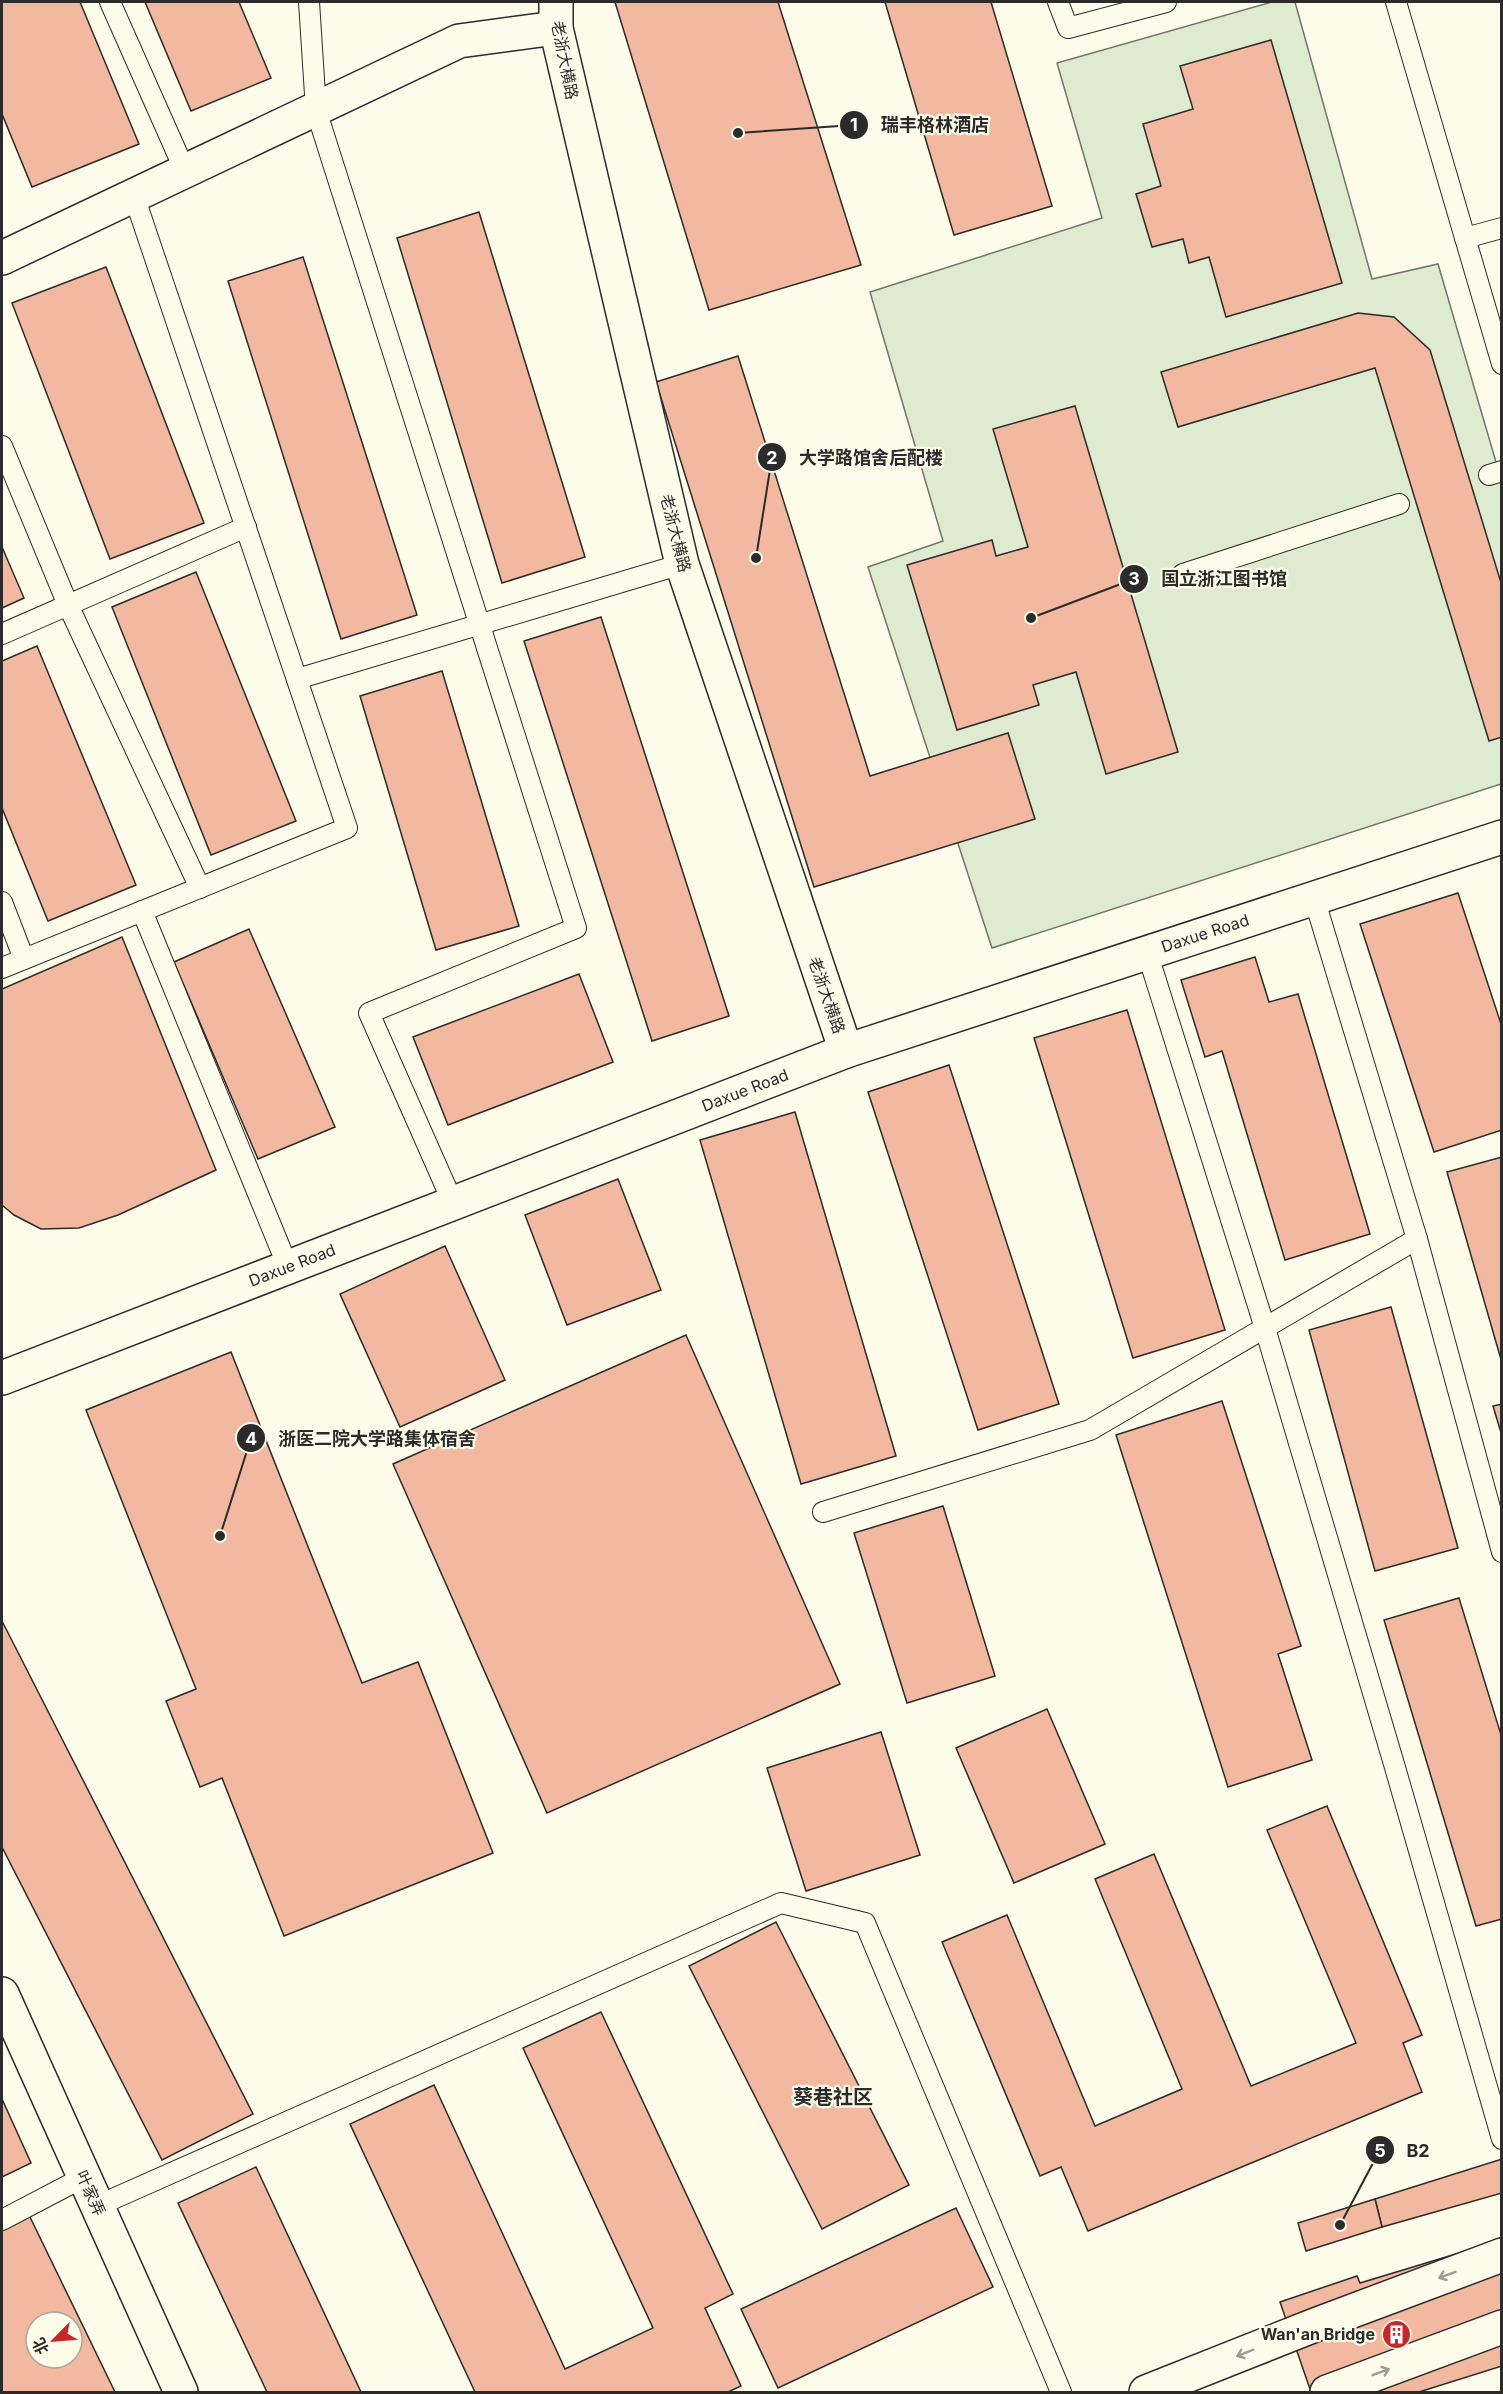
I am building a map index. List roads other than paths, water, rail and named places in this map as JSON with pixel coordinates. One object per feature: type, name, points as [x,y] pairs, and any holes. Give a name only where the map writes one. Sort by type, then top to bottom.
[{"type":"street","points":[[3,255],[134,196],[459,41],[556,15]]},
{"type":"street","name":"老浙大横路","points":[[556,15],[682,564],[846,1051]]},
{"type":"street","name":"Daxue Road","points":[[4,1371],[288,1267],[846,1051],[1502,837]]},
{"type":"street","name":"叶家弄","points":[[2,1994],[181,2392]]},
{"type":"street","points":[[1146,2392],[1315,2325],[1502,2255]]},
{"type":"street","points":[[1327,2392],[1502,2327]]},
{"type":"lane","points":[[110,2],[185,171]]},
{"type":"lane","points":[[309,2],[316,110],[576,928],[369,1013],[453,1203]]},
{"type":"lane","points":[[1058,2],[1068,28],[1166,2]]},
{"type":"lane","points":[[1396,2],[1502,364]]},
{"type":"lane","points":[[2,968],[347,828],[134,196]]},
{"type":"lane","points":[[1465,238],[1502,228]]},
{"type":"lane","points":[[2,446],[68,605],[200,888]]},
{"type":"lane","points":[[1183,574],[1399,504]]},
{"type":"lane","points":[[2,634],[246,527]]},
{"type":"lane","points":[[297,679],[682,564]]},
{"type":"lane","points":[[1314,897],[1417,1239],[1502,1552]]},
{"type":"lane","points":[[2,902],[24,959]]},
{"type":"lane","points":[[142,911],[288,1267]]},
{"type":"lane","points":[[1147,952],[1265,1328],[1398,1776],[1502,2139]]},
{"type":"lane","points":[[823,1512],[1090,1430],[1417,1239]]},
{"type":"lane","points":[[97,2206],[781,1903],[865,1923],[1061,2392]]},
{"type":"lane","points":[[2,2220],[84,2177]]},
{"type":"place","name":"瑞丰格林酒店","points":[[738,133]]},
{"type":"place","name":"大学路馆舍后配楼","points":[[756,558]]},
{"type":"place","name":"国立浙江图书馆","points":[[1031,618]]},
{"type":"place","name":"浙医二院大学路集体宿舍","points":[[220,1536]]},
{"type":"place","name":"B2","points":[[1340,2225]]},
{"type":"place","name":"Wan'an Bridge","points":[[1396,2334]]},
{"type":"district","name":"葵巷社区","points":[[833,2097]]}]
